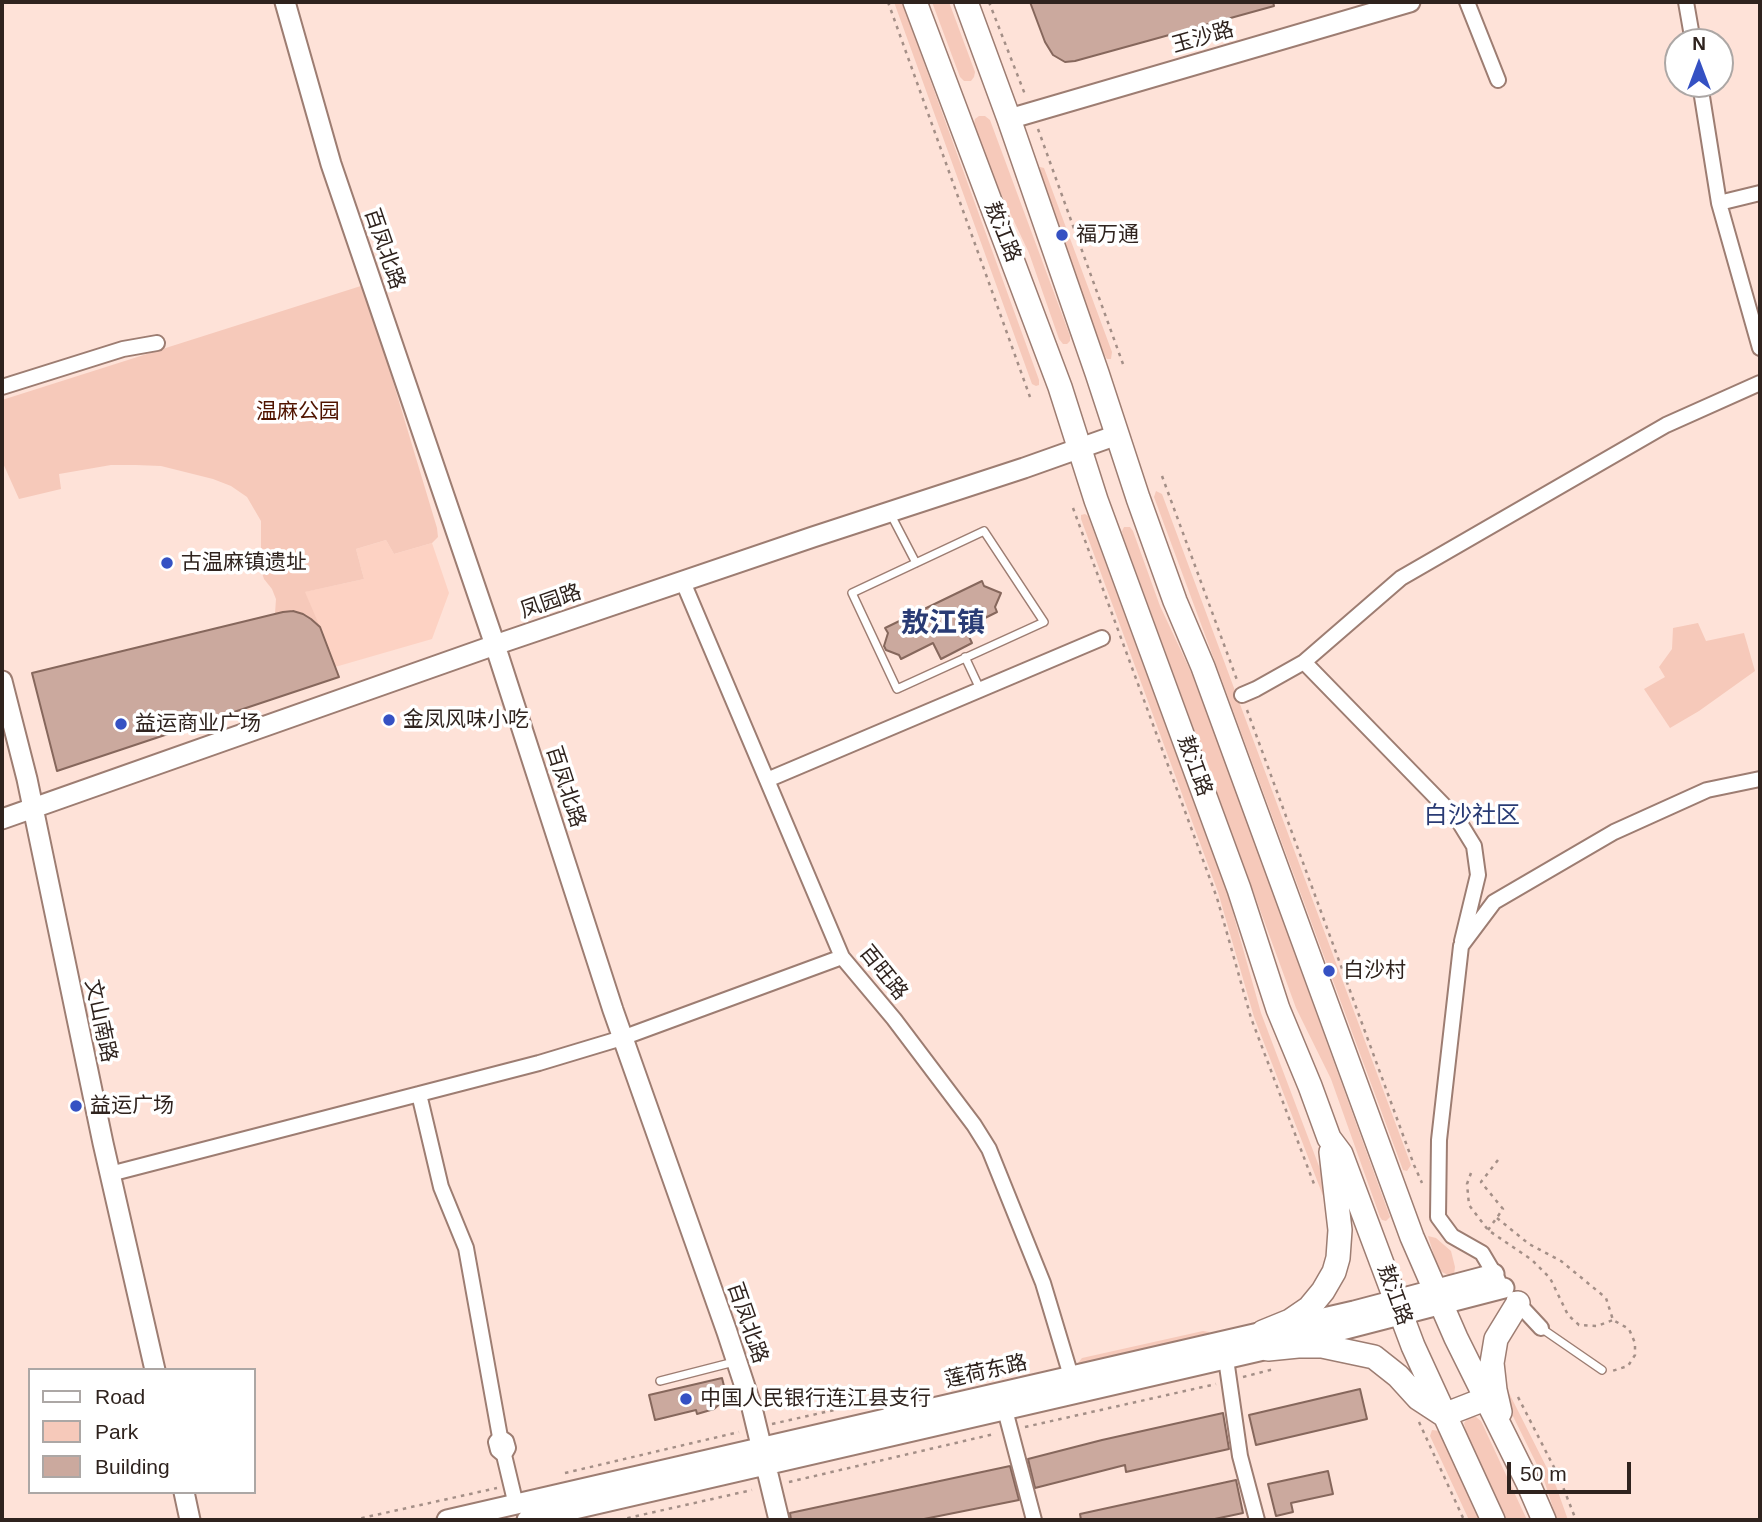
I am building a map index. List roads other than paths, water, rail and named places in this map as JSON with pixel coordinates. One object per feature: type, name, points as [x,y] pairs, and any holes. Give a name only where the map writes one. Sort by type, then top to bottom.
[{"type":"main road","name":"敖江路","points":[[915,2],[1051,361],[1105,523],[1239,889],[1278,1009],[1329,1138],[1341,1154],[1413,1346],[1493,1520]]},
{"type":"main road","name":"敖江路","points":[[966,2],[1020,116],[1088,348],[1142,510],[1175,601],[1208,680],[1412,1237],[1485,1399],[1507,1439],[1544,1520]]},
{"type":"main road","points":[[1051,361],[1088,348]]},
{"type":"main road","points":[[1105,523],[1142,510]]},
{"type":"main road","points":[[1269,1350],[1290,1321],[1309,1308],[1323,1291],[1334,1272],[1338,1258],[1340,1230],[1329,1138]]},
{"type":"main road","points":[[1505,1288],[1492,1363],[1495,1390],[1507,1439]]},
{"type":"main road","points":[[1269,1350],[1322,1346],[1374,1357],[1398,1376],[1418,1398],[1444,1415],[1485,1399]]},
{"type":"street","name":"百凤北路","points":[[285,2],[331,164],[495,645],[622,1038],[737,1361],[752,1408],[779,1520]]},
{"type":"street","name":"玉沙路","points":[[1020,116],[1410,2]]},
{"type":"street","points":[[1467,2],[1498,80]]},
{"type":"street","points":[[1686,2],[1691,28]]},
{"type":"street","points":[[1702,98],[1719,203],[1760,348]]},
{"type":"street","points":[[1719,203],[1760,193]]},
{"type":"street","points":[[2,387],[123,349],[157,344]]},
{"type":"street","points":[[1242,695],[1256,690],[1304,662],[1401,578],[1666,425],[1760,383]]},
{"type":"street","name":"凤园路","points":[[2,819],[495,645],[1117,435]]},
{"type":"street","name":"百旺路","points":[[683,582],[842,957],[902,1029],[975,1125],[989,1149],[1043,1283],[1070,1376]]},
{"type":"street","points":[[767,780],[1102,638]]},
{"type":"street","points":[[1304,662],[1458,821],[1475,846],[1478,875],[1461,946],[1439,1140],[1438,1217],[1452,1236],[1482,1252],[1505,1288],[1541,1328]]},
{"type":"street","name":"文山南路","points":[[2,681],[27,779],[110,1174],[155,1368]]},
{"type":"street","points":[[1461,946],[1494,902],[1614,832],[1707,790],[1760,779]]},
{"type":"street","points":[[110,1174],[539,1063],[622,1038],[842,957]]},
{"type":"street","points":[[419,1094],[441,1187],[466,1248],[500,1437],[496,1442],[498,1450],[504,1455],[521,1512]]},
{"type":"street","name":"莲荷东路","points":[[447,1520],[521,1512],[763,1457],[1005,1410],[1269,1350],[1438,1297],[1505,1288]]},
{"type":"street","name":"莲荷东路","points":[[763,1457],[1070,1376],[1269,1350]]},
{"type":"street","points":[[1226,1359],[1240,1456],[1257,1520]]},
{"type":"street","points":[[1005,1410],[1034,1520]]},
{"type":"street","points":[[184,1494],[191,1520]]},
{"type":"lane","points":[[890,512],[916,562]]},
{"type":"lane","points":[[984,531],[1044,622],[897,689],[852,593],[916,562],[984,531]]},
{"type":"lane","points":[[965,657],[981,690]]},
{"type":"lane","points":[[1541,1328],[1602,1370]]},
{"type":"lane","points":[[660,1381],[737,1361]]},
{"type":"place","name":"福万通","points":[[1062,235]]},
{"type":"place","name":"古温麻镇遗址","points":[[167,563]]},
{"type":"place","name":"金凤风味小吃","points":[[389,720]]},
{"type":"place","name":"益运商业广场","points":[[121,724]]},
{"type":"place","name":"白沙村","points":[[1329,971]]},
{"type":"place","name":"益运广场","points":[[76,1106]]},
{"type":"place","name":"中国人民银行连江县支行","points":[[686,1399]]},
{"type":"district","name":"敖江镇","points":[[943,624]]},
{"type":"district","name":"白沙社区","points":[[1472,816]]},
{"type":"park label","name":"温麻公园","points":[[298,412]]}]
